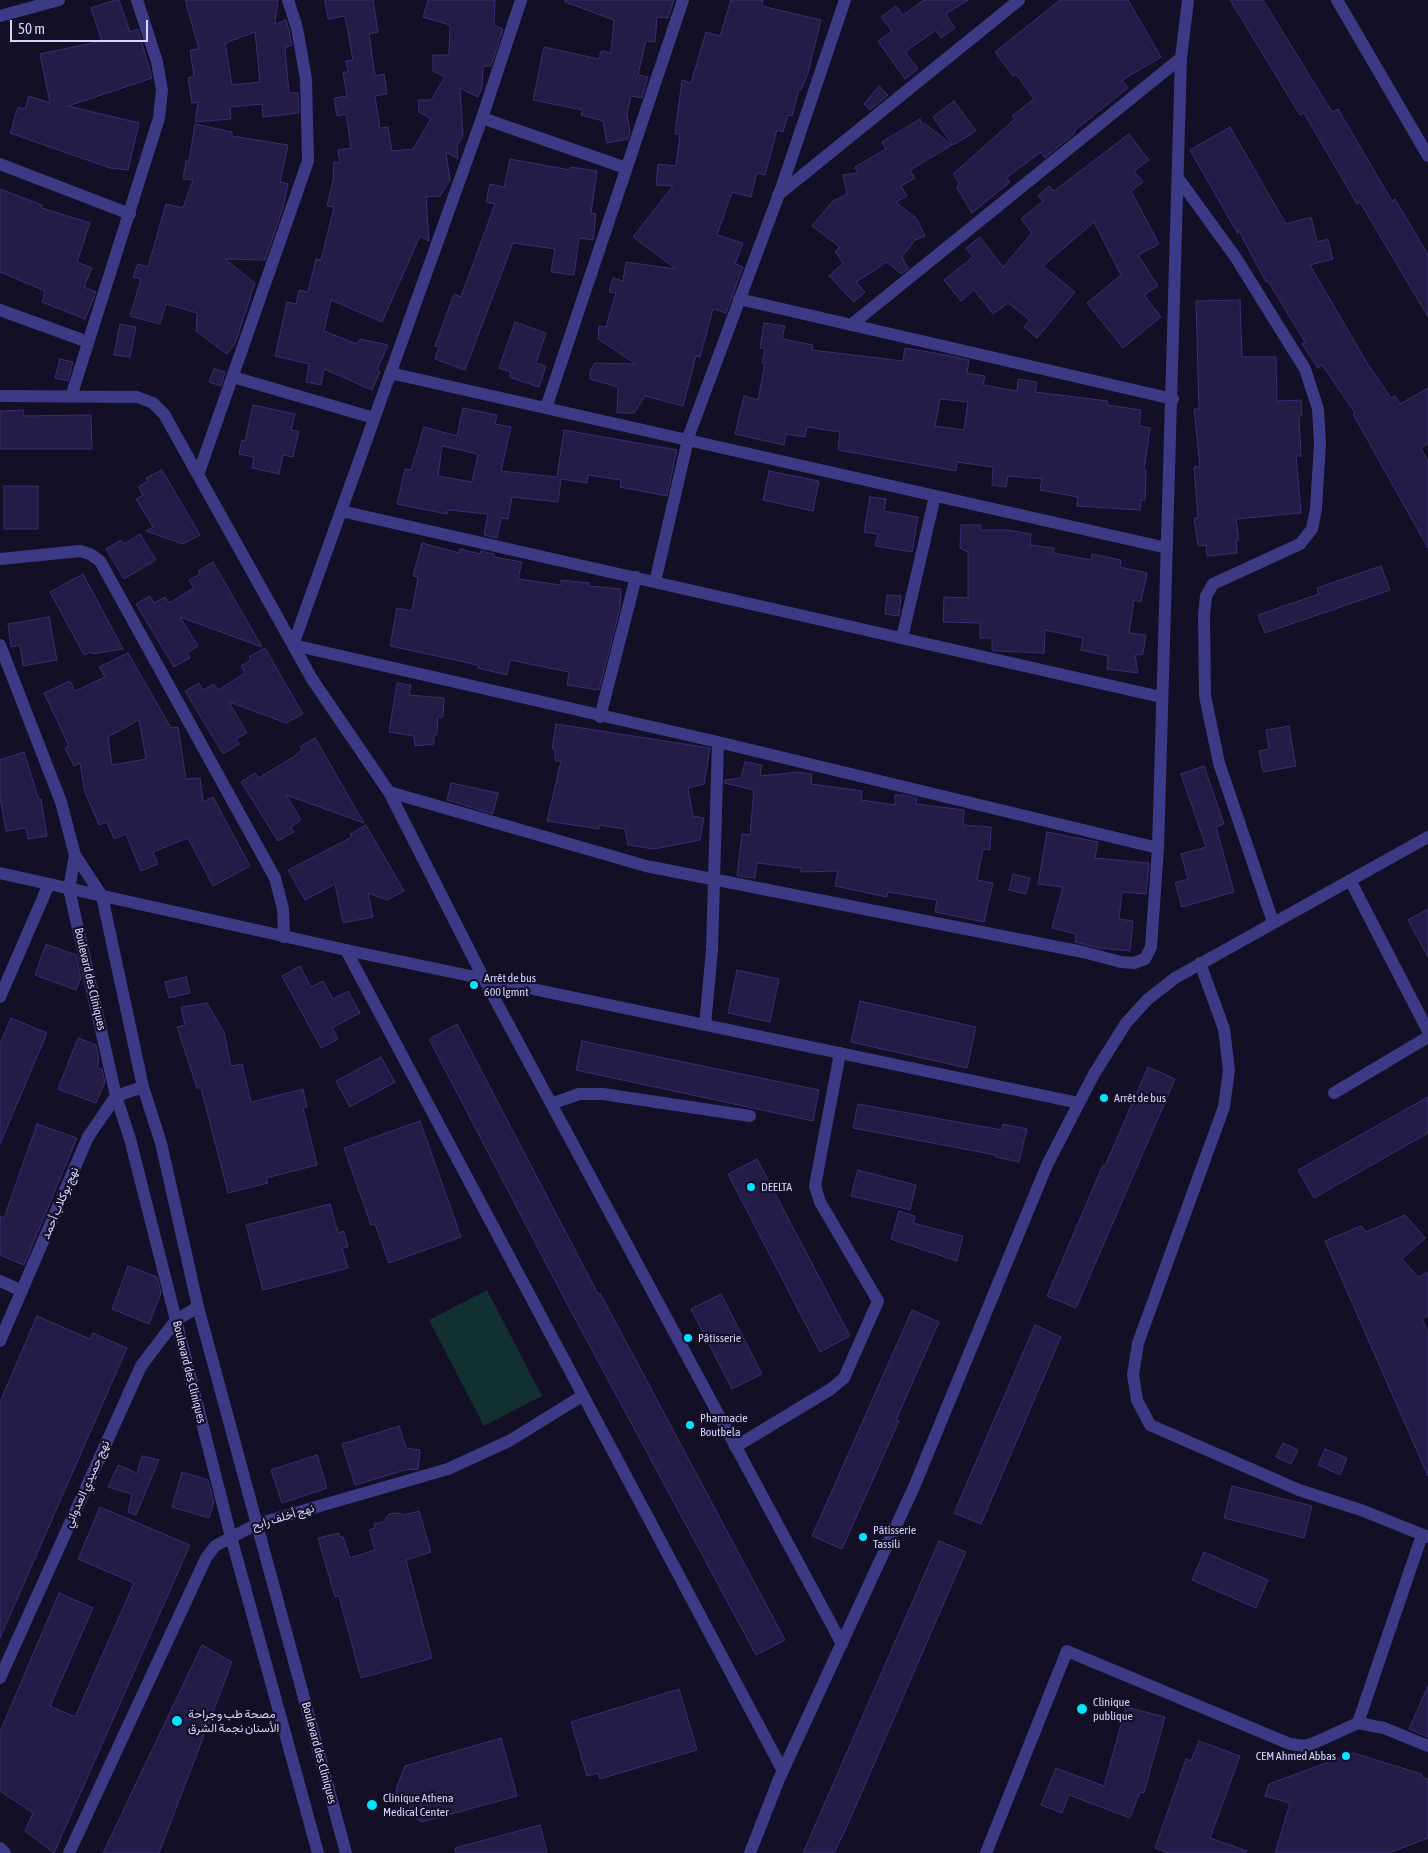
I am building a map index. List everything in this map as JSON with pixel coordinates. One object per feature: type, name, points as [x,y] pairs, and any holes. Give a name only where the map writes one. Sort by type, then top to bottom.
[{"type":"street","points":[[0,16],[58,0]]},
{"type":"street","points":[[71,397],[159,118],[162,90],[157,62],[138,0]]},
{"type":"street","points":[[198,475],[308,161],[306,79],[297,28],[288,0]]},
{"type":"street","points":[[293,645],[482,118],[522,0]]},
{"type":"street","points":[[546,408],[683,0]]},
{"type":"street","points":[[655,582],[688,440],[778,195],[845,0]]},
{"type":"street","points":[[778,195],[1019,0]]},
{"type":"street","points":[[389,792],[646,866],[1134,963],[1145,959],[1151,947],[1158,848],[1161,696],[1173,400],[1181,58],[1188,0]]},
{"type":"street","points":[[1336,0],[1428,156]]},
{"type":"street","points":[[851,325],[1181,58]]},
{"type":"street","points":[[482,118],[626,168]]},
{"type":"street","points":[[0,164],[130,214]]},
{"type":"street","points":[[1178,178],[1236,258],[1304,369],[1318,409],[1320,444],[1316,509],[1312,529],[1300,544],[1213,584],[1206,596],[1204,615],[1206,696],[1219,763],[1273,922]]},
{"type":"street","points":[[739,299],[1173,400]]},
{"type":"street","points":[[0,310],[88,342]]},
{"type":"street","points":[[390,373],[1167,548]]},
{"type":"street","points":[[233,377],[374,418]]},
{"type":"street","points":[[0,396],[137,397],[153,403],[164,414],[312,679],[389,792],[484,979],[842,1644]]},
{"type":"street","points":[[902,638],[934,496]]},
{"type":"street","points":[[340,511],[1161,696]]},
{"type":"street","points":[[0,560],[80,551],[90,554],[100,561],[275,878],[283,909],[284,936]]},
{"type":"street","points":[[600,717],[636,577]]},
{"type":"street","points":[[0,645],[61,802],[75,855],[102,896]]},
{"type":"street","points":[[293,645],[600,717],[718,742],[1158,848]]},
{"type":"street","points":[[706,1025],[712,950],[718,742]]},
{"type":"street","points":[[750,1853],[783,1771],[914,1487],[1047,1165],[1094,1074],[1126,1023],[1148,999],[1175,978],[1428,837]]},
{"type":"street","points":[[69,889],[75,855]]},
{"type":"street","points":[[0,873],[346,950],[1079,1103]]},
{"type":"street","points":[[1350,880],[1428,1031]]},
{"type":"street","points":[[0,997],[49,884]]},
{"type":"street","name":"Boulevard des Cliniques","points":[[69,889],[116,1096],[130,1139],[231,1537],[318,1853]]},
{"type":"street","name":"Boulevard des Cliniques","points":[[102,896],[143,1086],[160,1144],[198,1307],[346,1853]]},
{"type":"street","points":[[346,950],[783,1771]]},
{"type":"street","points":[[1200,963],[1224,1029],[1229,1070],[1224,1107],[1138,1343],[1133,1376],[1137,1400],[1150,1425],[1299,1490],[1361,1510],[1425,1536],[1358,1723]]},
{"type":"street","points":[[1334,1093],[1428,1037]]},
{"type":"street","points":[[735,1447],[831,1389],[844,1378],[878,1301],[820,1202],[815,1186],[840,1053]]},
{"type":"street","points":[[116,1096],[143,1086]]},
{"type":"street","points":[[551,1104],[580,1094],[603,1094],[750,1116]]},
{"type":"street","name":"نهج بوكلاب أحمد","points":[[0,1341],[88,1137],[116,1096]]},
{"type":"street","points":[[0,1281],[22,1291]]},
{"type":"street","name":"نهج حميدي العدواني","points":[[0,1678],[141,1366],[176,1320],[198,1307]]},
{"type":"street","name":"نهج أخلف رابح","points":[[69,1853],[206,1558],[215,1546],[257,1524],[448,1469],[509,1441],[582,1396]]},
{"type":"street","points":[[986,1853],[1066,1651],[1290,1744],[1304,1746],[1314,1743],[1358,1723],[1384,1728],[1428,1746]]},
{"type":"street","points":[[0,1848],[5,1853]]},
{"type":"green space","points":[[487,1290],[542,1396],[484,1426],[429,1320]]},
{"type":"building","points":[[119,0],[130,32],[138,29],[152,78],[68,106],[139,123],[128,170],[110,168],[10,133],[18,107],[25,109],[29,96],[50,103],[40,54],[102,41],[91,8]]},
{"type":"building","points":[[185,0],[278,0],[275,24],[286,20],[289,30],[292,45],[285,48],[289,93],[298,93],[299,113],[263,117],[262,104],[230,107],[231,119],[195,122],[198,102],[192,103],[188,78],[194,76],[190,50],[199,49]],"holes":[[[255,32],[260,82],[232,85],[225,43]]]},
{"type":"building","points":[[325,0],[373,0],[378,32],[369,34],[375,76],[384,74],[387,94],[375,96],[380,128],[388,127],[392,151],[413,149],[431,119],[419,112],[418,100],[431,100],[445,77],[433,71],[433,55],[449,55],[450,25],[423,17],[428,0],[495,0],[494,25],[503,29],[491,66],[483,66],[482,88],[478,97],[460,88],[463,136],[457,146],[458,159],[446,152],[450,180],[440,196],[426,197],[429,241],[420,236],[382,322],[331,300],[324,331],[357,344],[360,339],[388,345],[377,370],[380,372],[372,390],[324,369],[321,385],[306,382],[309,364],[275,356],[287,302],[296,304],[299,290],[308,292],[316,259],[321,260],[334,207],[327,206],[333,181],[334,162],[340,163],[338,150],[351,148],[346,114],[337,116],[334,98],[347,96],[343,72],[348,72],[346,61],[353,60],[345,16],[328,19]]},
{"type":"building","points":[[565,0],[674,0],[668,18],[657,17],[655,42],[646,41],[638,75],[648,77],[642,98],[631,96],[627,113],[630,132],[628,139],[607,143],[603,121],[581,115],[583,110],[533,100],[544,47],[599,59],[601,51],[611,53],[614,20],[565,2]]},
{"type":"building","points":[[731,0],[763,0],[762,6],[821,20],[808,73],[801,90],[799,89],[792,116],[788,115],[783,132],[777,130],[765,175],[757,173],[751,197],[732,192],[717,235],[743,243],[735,264],[743,267],[726,313],[713,309],[700,357],[696,356],[683,406],[645,396],[634,413],[617,413],[618,387],[590,379],[590,371],[595,363],[636,364],[598,339],[599,326],[606,327],[616,293],[609,292],[613,278],[623,281],[626,262],[676,269],[633,237],[673,186],[656,185],[658,164],[676,166],[680,134],[675,134],[682,80],[691,83],[706,32],[720,36]]},
{"type":"building","points":[[924,0],[968,0],[946,14],[955,28],[941,38],[936,30],[905,52],[918,69],[905,79],[878,41],[892,31],[881,17],[896,6],[903,15]]},
{"type":"building","points":[[1060,0],[1128,0],[1161,57],[1122,80],[1128,88],[1074,131],[1075,133],[1045,158],[1041,152],[1006,178],[1010,182],[972,213],[957,188],[959,182],[953,174],[1015,119],[1012,116],[1034,99],[1016,74],[1013,76],[995,52]]},
{"type":"building","points":[[1230,0],[1263,0],[1332,112],[1338,109],[1392,201],[1395,199],[1428,255],[1428,317],[1360,202],[1357,204],[1304,113],[1300,115]]},
{"type":"building","points":[[879,86],[888,95],[870,110],[864,104]]},
{"type":"building","points":[[954,101],[976,131],[953,145],[933,117]]},
{"type":"building","points":[[920,119],[922,124],[924,123],[952,145],[910,170],[915,178],[901,186],[907,196],[896,202],[917,219],[925,236],[915,240],[902,257],[908,269],[901,274],[887,262],[856,282],[865,292],[854,302],[829,276],[843,263],[835,251],[840,247],[812,226],[833,201],[847,194],[843,175],[858,173],[855,167],[886,149],[882,142]]},
{"type":"building","points":[[195,124],[232,132],[232,136],[288,145],[280,182],[288,184],[283,208],[265,260],[225,259],[255,283],[235,344],[227,354],[196,331],[197,313],[166,304],[160,324],[130,316],[141,279],[133,277],[138,264],[148,267],[166,204],[183,208],[193,180],[183,179],[186,161],[189,161]]},
{"type":"building","points":[[1230,127],[1286,224],[1311,217],[1317,242],[1328,239],[1333,259],[1310,265],[1367,363],[1391,398],[1395,396],[1400,404],[1428,388],[1428,444],[1421,448],[1428,461],[1428,548],[1353,414],[1355,413],[1322,365],[1318,368],[1302,344],[1305,342],[1268,281],[1266,282],[1238,229],[1238,234],[1190,150]]},
{"type":"building","points":[[1129,134],[1149,160],[1134,171],[1143,182],[1131,191],[1159,244],[1138,255],[1158,286],[1144,295],[1161,317],[1123,348],[1087,303],[1121,275],[1094,222],[1043,266],[1075,292],[1037,338],[1024,327],[1030,320],[1008,303],[993,314],[974,290],[961,301],[944,280],[973,257],[966,248],[980,237],[1003,267],[1032,233],[1021,219],[1043,201],[1038,196],[1049,186],[1054,191]]},
{"type":"building","points":[[510,159],[570,170],[571,167],[597,171],[591,213],[596,214],[593,240],[579,238],[574,275],[551,272],[555,249],[513,243],[465,370],[435,359],[439,347],[435,346],[454,294],[461,297],[495,204],[486,202],[490,184],[504,187]]},
{"type":"building","points":[[0,189],[42,205],[42,208],[90,223],[77,262],[92,268],[84,287],[96,292],[85,319],[42,302],[45,291],[0,272]]},
{"type":"building","points":[[1240,300],[1242,357],[1276,357],[1277,401],[1301,400],[1302,416],[1299,416],[1301,456],[1296,456],[1301,513],[1236,519],[1239,540],[1236,540],[1237,553],[1207,556],[1206,545],[1198,546],[1194,518],[1198,518],[1194,467],[1200,466],[1194,409],[1199,409],[1196,301]]},
{"type":"building","points":[[515,322],[546,333],[536,363],[546,366],[539,387],[509,377],[511,372],[499,368]]},
{"type":"building","points":[[764,323],[785,326],[782,339],[813,345],[812,350],[903,361],[905,348],[946,355],[969,360],[967,373],[985,376],[983,385],[1017,391],[1018,379],[1037,382],[1035,392],[1108,401],[1107,405],[1141,410],[1139,426],[1150,428],[1144,470],[1146,470],[1145,500],[1141,500],[1140,510],[1077,506],[1078,497],[1040,490],[1042,479],[1008,476],[1006,487],[992,485],[993,467],[957,462],[956,471],[838,450],[840,432],[807,427],[805,437],[786,434],[784,445],[735,434],[744,396],[758,400],[765,363],[762,363],[765,349],[760,348]],"holes":[[[940,399],[968,402],[964,430],[935,426]]]},
{"type":"building","points":[[120,324],[136,327],[130,357],[114,355]]},
{"type":"building","points":[[60,359],[73,362],[68,381],[55,378]]},
{"type":"building","points":[[214,369],[225,372],[221,386],[209,382]]},
{"type":"building","points":[[253,405],[295,414],[291,430],[299,431],[293,457],[283,455],[279,474],[252,468],[254,457],[239,454],[242,440],[245,441]]},
{"type":"building","points":[[463,408],[497,415],[495,424],[511,427],[501,471],[557,477],[564,430],[677,450],[667,496],[620,487],[621,480],[588,475],[587,483],[561,479],[558,502],[512,497],[508,519],[501,518],[497,538],[484,535],[488,514],[448,510],[447,514],[397,504],[405,469],[411,470],[424,427],[457,436]],"holes":[[[442,446],[478,454],[472,482],[438,476]]]},
{"type":"building","points":[[23,410],[24,416],[91,415],[92,449],[0,449],[0,411]]},
{"type":"building","points":[[162,470],[200,535],[183,544],[146,531],[153,527],[136,499],[143,495],[138,487],[148,481],[146,478]]},
{"type":"building","points":[[769,471],[819,481],[813,511],[763,500]]},
{"type":"building","points":[[4,486],[38,486],[38,529],[4,529]]},
{"type":"building","points":[[870,497],[886,499],[884,511],[918,517],[912,552],[875,546],[878,534],[864,532]]},
{"type":"building","points":[[961,525],[981,525],[981,530],[1008,530],[1031,534],[1030,545],[1054,548],[1053,553],[1091,560],[1092,554],[1121,560],[1120,567],[1147,573],[1141,602],[1134,600],[1129,633],[1146,635],[1143,654],[1135,655],[1138,673],[1107,669],[1108,656],[1081,650],[1083,638],[1045,630],[1044,653],[996,651],[992,650],[992,638],[980,638],[980,623],[943,622],[944,597],[968,598],[968,552],[960,548]]},
{"type":"building","points":[[140,534],[156,560],[124,579],[106,549],[121,540],[124,544]]},
{"type":"building","points":[[422,543],[459,553],[460,549],[480,554],[481,551],[494,554],[494,557],[522,562],[518,579],[561,585],[561,580],[589,583],[589,586],[621,589],[620,608],[599,690],[567,685],[569,672],[510,660],[507,675],[478,668],[478,665],[390,646],[397,608],[412,611],[418,577],[413,576]]},
{"type":"building","points":[[213,562],[262,647],[180,617],[198,646],[187,653],[190,658],[174,667],[136,604],[150,596],[154,603],[165,597],[169,603],[194,588],[189,580],[200,574],[198,571]]},
{"type":"building","points":[[1381,566],[1390,590],[1265,633],[1258,615],[1319,594],[1317,588]]},
{"type":"building","points":[[83,574],[123,649],[92,654],[91,652],[84,655],[50,592]]},
{"type":"building","points":[[887,595],[901,596],[899,616],[885,614]]},
{"type":"building","points":[[49,617],[57,660],[23,666],[20,645],[11,647],[8,624]]},
{"type":"building","points":[[265,648],[303,714],[286,723],[229,702],[247,733],[236,739],[239,744],[223,754],[185,691],[199,683],[203,690],[214,684],[218,690],[245,673],[241,666],[251,660],[249,657]]},
{"type":"building","points":[[128,653],[171,728],[178,727],[186,779],[200,778],[203,802],[213,797],[250,866],[213,886],[188,838],[153,852],[158,864],[141,871],[126,834],[114,839],[107,822],[99,825],[85,792],[80,763],[74,766],[65,748],[69,746],[44,693],[70,681],[75,691],[105,677],[99,667]],"holes":[[[139,720],[146,759],[112,765],[108,737]]]},
{"type":"building","points":[[397,683],[411,685],[409,695],[444,698],[443,717],[438,717],[437,735],[434,735],[434,744],[415,746],[414,736],[389,732]]},
{"type":"building","points":[[556,724],[710,748],[704,784],[688,788],[693,816],[704,818],[700,840],[654,849],[628,845],[625,829],[599,825],[599,829],[547,821],[561,761],[555,761],[555,748],[552,749]]},
{"type":"building","points":[[1289,726],[1296,766],[1263,772],[1259,751],[1269,749],[1266,730]]},
{"type":"building","points":[[315,738],[364,823],[286,795],[301,820],[291,827],[294,832],[278,841],[241,782],[255,773],[258,778],[292,758],[302,750],[300,747]]},
{"type":"building","points":[[24,752],[39,800],[41,799],[47,836],[28,839],[26,828],[6,831],[0,797],[0,760]]},
{"type":"building","points":[[745,762],[762,765],[760,776],[799,772],[812,774],[811,784],[862,791],[861,800],[895,805],[895,795],[904,795],[917,798],[916,804],[964,810],[963,825],[991,827],[990,850],[983,849],[977,880],[993,883],[984,922],[935,912],[937,900],[888,892],[887,897],[835,886],[838,871],[801,872],[801,868],[757,863],[755,878],[737,876],[742,834],[750,835],[754,790],[725,783],[725,780],[741,778]]},
{"type":"building","points":[[1204,766],[1224,824],[1216,827],[1234,892],[1182,907],[1175,883],[1188,879],[1181,854],[1206,847],[1181,774]]},
{"type":"building","points":[[451,783],[498,793],[493,814],[447,800]]},
{"type":"building","points":[[366,825],[404,891],[387,900],[368,893],[373,917],[343,923],[335,884],[305,900],[288,870],[352,837],[350,834]]},
{"type":"building","points":[[1047,832],[1098,842],[1095,858],[1149,863],[1146,894],[1122,892],[1119,919],[1133,921],[1130,951],[1099,948],[1075,942],[1076,934],[1052,928],[1063,887],[1038,884]]},
{"type":"building","points":[[1013,874],[1030,878],[1026,894],[1009,890]]},
{"type":"building","points":[[1428,909],[1428,957],[1408,920]]},
{"type":"building","points":[[46,944],[76,955],[81,978],[76,990],[35,975]]},
{"type":"building","points":[[300,966],[311,987],[323,981],[333,999],[348,991],[360,1013],[332,1028],[338,1039],[321,1048],[282,976]]},
{"type":"building","points":[[737,970],[779,979],[770,1022],[728,1013]]},
{"type":"building","points":[[186,977],[190,993],[169,998],[165,982]]},
{"type":"building","points":[[860,1001],[976,1027],[967,1068],[851,1042]]},
{"type":"building","points":[[207,1003],[224,1032],[231,1066],[242,1064],[251,1102],[303,1089],[307,1107],[303,1108],[317,1165],[266,1178],[268,1183],[228,1193],[201,1088],[197,1088],[177,1027],[185,1025],[181,1007]]},
{"type":"building","points":[[11,1018],[47,1033],[0,1144],[0,1044]]},
{"type":"building","points":[[457,1024],[598,1294],[600,1293],[785,1640],[756,1655],[564,1298],[429,1039]]},
{"type":"building","points":[[78,1038],[96,1045],[99,1060],[97,1067],[102,1069],[105,1082],[96,1103],[58,1089]]},
{"type":"building","points":[[582,1041],[819,1090],[813,1121],[576,1070]]},
{"type":"building","points":[[381,1057],[395,1082],[350,1107],[336,1081]]},
{"type":"building","points":[[1148,1067],[1175,1079],[1076,1308],[1047,1296],[1103,1165],[1105,1166]]},
{"type":"building","points":[[1428,1097],[1428,1133],[1314,1198],[1298,1170]]},
{"type":"building","points":[[858,1104],[1002,1130],[1003,1124],[1027,1129],[1019,1162],[996,1157],[996,1155],[853,1128]]},
{"type":"building","points":[[420,1121],[461,1237],[389,1263],[375,1224],[371,1225],[344,1148]]},
{"type":"building","points":[[37,1124],[77,1138],[24,1265],[0,1255],[0,1216],[4,1218]]},
{"type":"building","points":[[757,1159],[850,1336],[820,1352],[728,1174]]},
{"type":"building","points":[[858,1170],[916,1185],[910,1210],[851,1196]]},
{"type":"building","points":[[330,1204],[338,1233],[344,1231],[348,1247],[342,1248],[348,1268],[263,1290],[246,1225]]},
{"type":"building","points":[[899,1211],[915,1216],[913,1223],[963,1236],[957,1261],[891,1239]]},
{"type":"building","points":[[1405,1215],[1425,1238],[1402,1259],[1418,1277],[1428,1272],[1428,1316],[1422,1319],[1428,1332],[1428,1476],[1325,1241],[1361,1226],[1366,1232]]},
{"type":"building","points":[[128,1266],[157,1277],[161,1293],[149,1324],[112,1309]]},
{"type":"building","points":[[721,1294],[762,1374],[732,1389],[691,1309]]},
{"type":"building","points":[[912,1310],[939,1322],[896,1420],[899,1421],[842,1549],[812,1536]]},
{"type":"building","points":[[37,1316],[90,1339],[93,1333],[127,1348],[0,1638],[0,1402]]},
{"type":"building","points":[[1035,1325],[1061,1337],[981,1524],[954,1513]]},
{"type":"building","points":[[399,1426],[406,1448],[420,1450],[418,1469],[405,1470],[355,1485],[342,1444]]},
{"type":"building","points":[[1283,1443],[1298,1450],[1291,1464],[1276,1457]]},
{"type":"building","points":[[1325,1449],[1347,1458],[1340,1475],[1318,1465]]},
{"type":"building","points":[[317,1455],[327,1488],[282,1503],[271,1470]]},
{"type":"building","points":[[142,1456],[159,1460],[136,1515],[128,1512],[132,1494],[108,1487],[118,1465],[137,1473]]},
{"type":"building","points":[[182,1472],[208,1480],[214,1502],[209,1518],[172,1507]]},
{"type":"building","points":[[1232,1486],[1312,1506],[1304,1538],[1224,1518]]},
{"type":"building","points":[[100,1507],[190,1545],[54,1853],[25,1831],[33,1813],[0,1791],[0,1732],[59,1593],[93,1608],[50,1706],[75,1717],[134,1583],[78,1559]]},
{"type":"building","points":[[419,1511],[431,1552],[406,1560],[432,1658],[361,1678],[339,1596],[335,1597],[318,1538],[339,1533],[340,1537],[343,1537],[350,1558],[375,1550],[369,1530],[375,1528],[374,1524],[383,1522],[389,1514],[398,1513],[404,1515]]},
{"type":"building","points":[[939,1541],[966,1552],[848,1824],[834,1853],[803,1853]]},
{"type":"building","points":[[1204,1552],[1268,1580],[1256,1608],[1192,1580]]},
{"type":"building","points":[[202,1645],[232,1662],[159,1853],[103,1853]]},
{"type":"building","points":[[1428,1686],[1428,1737],[1409,1729]]},
{"type":"building","points":[[679,1689],[697,1750],[600,1779],[598,1773],[587,1776],[571,1722]]},
{"type":"building","points":[[1126,1707],[1165,1717],[1144,1793],[1140,1792],[1130,1818],[1069,1795],[1062,1813],[1041,1805],[1056,1768],[1104,1786]]},
{"type":"building","points":[[501,1738],[517,1796],[422,1822],[402,1810],[397,1801],[396,1789],[405,1766]]},
{"type":"building","points":[[1199,1741],[1240,1756],[1210,1838],[1247,1851],[1246,1853],[1169,1853],[1155,1848],[1186,1759],[1191,1761]]},
{"type":"building","points":[[1353,1753],[1422,1774],[1421,1777],[1428,1779],[1428,1838],[1389,1853],[1275,1853],[1290,1803],[1265,1796],[1269,1784]]},
{"type":"building","points":[[540,1825],[547,1853],[456,1853],[455,1848]]},
{"type":"place","name":"Arrêt de bus 600 lgmnt","points":[[474,985]]},
{"type":"place","name":"Arrêt de bus","points":[[1104,1098]]},
{"type":"place","name":"DEELTA","points":[[751,1187]]},
{"type":"place","name":"Pâtisserie","points":[[688,1338]]},
{"type":"place","name":"Pharmacie Boutbela","points":[[690,1425]]},
{"type":"place","name":"Pâtisserie Tassili","points":[[863,1537]]},
{"type":"place","name":"Clinique publique","points":[[1082,1709]]},
{"type":"place","name":"مصحة طب وجراحة الأسنان نجمة الشرق","points":[[177,1721]]},
{"type":"place","name":"CEM Ahmed Abbas","points":[[1346,1756]]},
{"type":"place","name":"Clinique Athena Medical Center","points":[[372,1805]]}]
